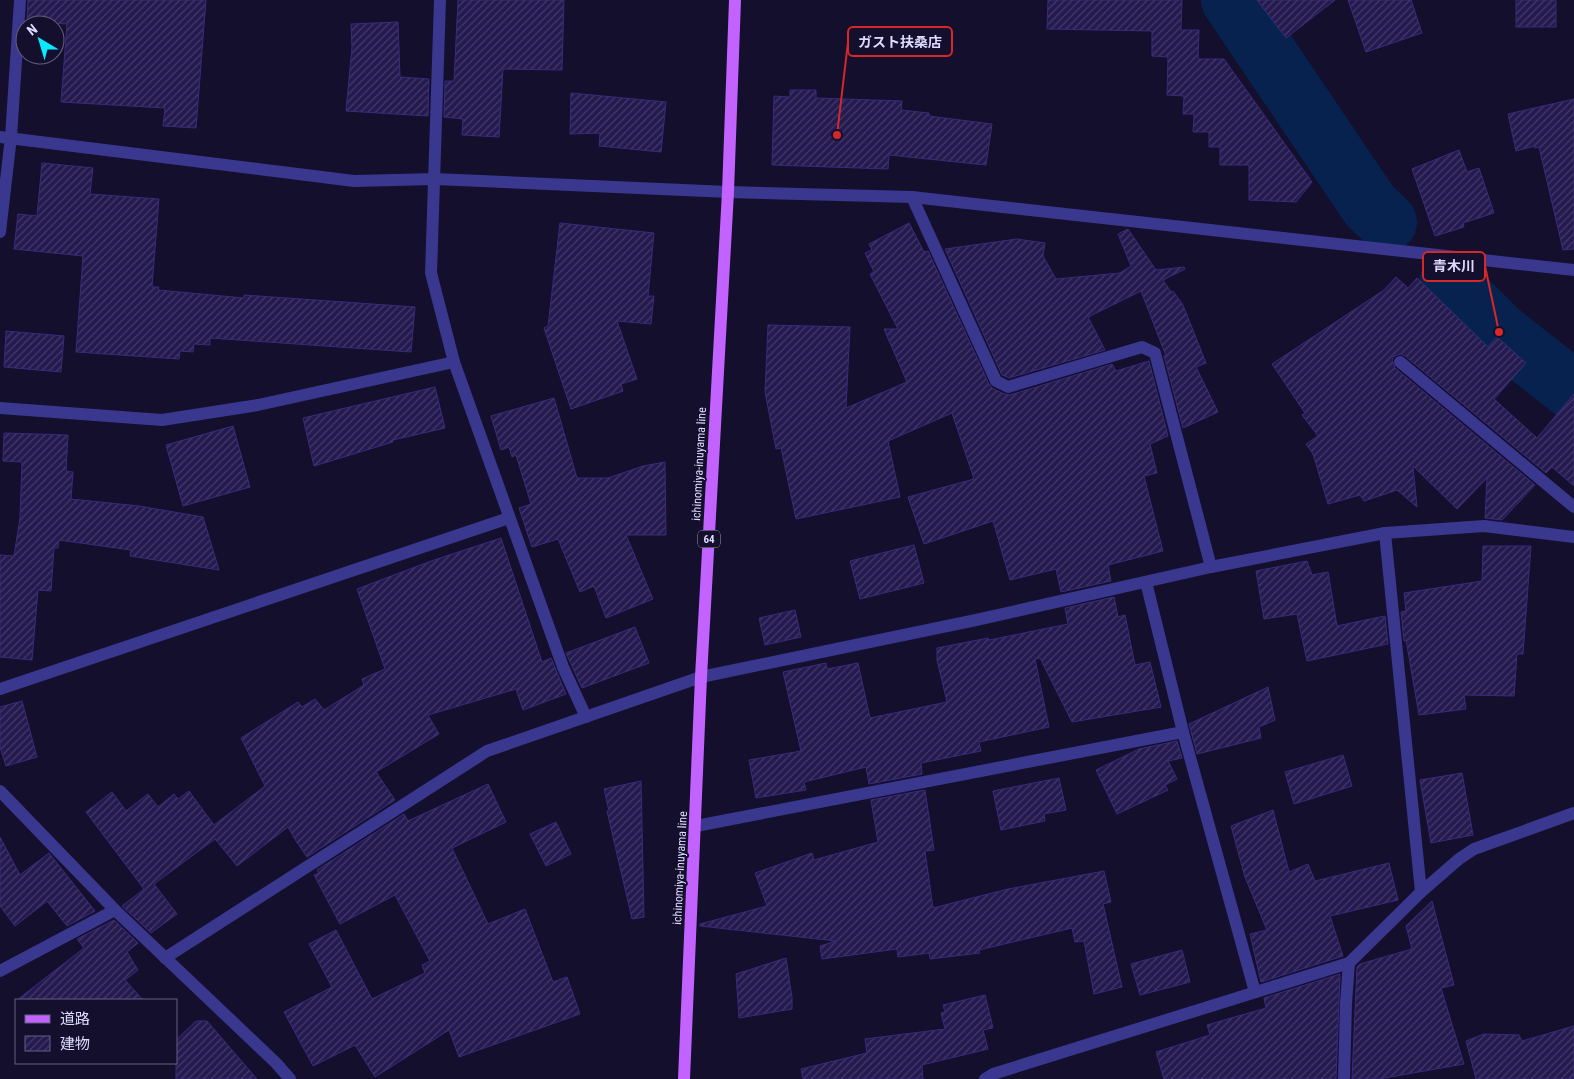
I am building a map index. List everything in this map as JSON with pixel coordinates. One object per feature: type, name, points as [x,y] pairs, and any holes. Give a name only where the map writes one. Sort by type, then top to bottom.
[{"type":"main road","name":"ichinomiya-inuyama line","points":[[684,1079],[701,677],[728,192],[735,0]]},
{"type":"street","points":[[0,232],[5,137],[20,0]]},
{"type":"street","points":[[440,0],[431,273],[454,362],[563,667],[586,717]]},
{"type":"street","points":[[5,137],[354,181],[435,179],[728,192],[912,197],[1574,270]]},
{"type":"street","points":[[912,197],[996,382],[1008,387],[1142,348],[1155,353],[1211,567]]},
{"type":"street","points":[[0,408],[162,420],[258,405],[454,362]]},
{"type":"street","points":[[1400,362],[1574,507]]},
{"type":"street","points":[[0,689],[509,518]]},
{"type":"street","points":[[165,958],[487,751],[701,677],[976,620],[1211,567],[1385,533],[1484,526],[1574,537]]},
{"type":"street","points":[[1385,533],[1421,892]]},
{"type":"street","points":[[1146,582],[1183,732],[1256,992]]},
{"type":"street","points":[[696,826],[1183,732]]},
{"type":"street","points":[[0,791],[114,910],[276,1063],[290,1079]]},
{"type":"street","points":[[985,1079],[993,1074],[1350,963],[1421,892],[1459,859],[1474,849],[1574,813]]},
{"type":"street","points":[[0,971],[114,910]]},
{"type":"street","points":[[1344,1079],[1346,1003],[1350,963]]},
{"type":"building","points":[[28,0],[206,0],[196,128],[163,126],[165,108],[61,102],[67,24],[65,24],[65,15],[27,15]]},
{"type":"building","points":[[458,0],[564,0],[562,70],[503,69],[499,137],[462,135],[463,119],[444,117],[445,81],[454,81]]},
{"type":"building","points":[[1048,0],[1182,0],[1181,30],[1199,30],[1198,59],[1224,59],[1312,182],[1296,202],[1249,200],[1249,165],[1220,165],[1220,147],[1209,147],[1209,132],[1193,132],[1194,114],[1183,114],[1184,96],[1167,95],[1168,57],[1152,56],[1152,31],[1047,29]]},
{"type":"building","points":[[1257,0],[1335,0],[1286,38]]},
{"type":"building","points":[[1348,0],[1411,0],[1422,33],[1366,52]]},
{"type":"building","points":[[1516,0],[1556,0],[1556,27],[1516,27]]},
{"type":"building","points":[[398,22],[400,77],[429,79],[428,116],[346,111],[352,47],[351,24]]},
{"type":"building","points":[[790,90],[816,90],[816,98],[902,101],[901,110],[929,113],[929,116],[992,124],[986,165],[889,155],[888,169],[772,165],[774,96],[790,97]]},
{"type":"building","points":[[571,93],[666,102],[661,152],[599,146],[600,133],[570,134]]},
{"type":"building","points":[[1574,99],[1574,249],[1563,250],[1539,147],[1535,148],[1535,146],[1516,151],[1508,114]]},
{"type":"building","points":[[1459,150],[1467,172],[1479,168],[1494,213],[1463,223],[1464,227],[1435,236],[1412,169]]},
{"type":"building","points":[[42,163],[93,168],[90,194],[159,199],[152,287],[159,287],[158,290],[244,298],[244,295],[415,307],[411,352],[210,338],[210,345],[194,344],[193,352],[180,351],[179,359],[76,352],[83,256],[14,249],[18,214],[37,216]]},
{"type":"building","points":[[560,223],[654,233],[648,296],[654,296],[651,324],[617,321],[637,379],[621,384],[623,391],[571,409],[544,328],[548,326]]},
{"type":"building","points":[[909,223],[924,252],[928,251],[992,388],[1010,395],[1112,364],[1116,371],[1149,361],[1168,436],[1150,444],[1157,473],[1144,476],[1163,551],[1108,565],[1111,581],[1061,592],[1056,569],[1010,580],[993,521],[924,544],[908,497],[974,479],[952,413],[888,441],[900,497],[796,519],[781,448],[776,449],[765,392],[768,325],[850,327],[846,408],[907,382],[884,329],[898,329],[870,274],[874,272],[865,253],[872,250],[869,244]]},
{"type":"building","points":[[1128,229],[1156,270],[1184,267],[1185,269],[1163,280],[1183,305],[1206,363],[1196,367],[1218,412],[1183,428],[1164,356],[1166,356],[1141,291],[1088,317],[1105,350],[1009,378],[1002,375],[945,249],[1017,239],[1045,243],[1043,256],[1056,279],[1120,273],[1131,266],[1118,234]]},
{"type":"building","points":[[1396,277],[1408,288],[1417,278],[1488,347],[1497,337],[1526,363],[1494,399],[1537,438],[1574,394],[1574,486],[1552,467],[1546,473],[1401,354],[1394,356],[1392,360],[1395,368],[1535,485],[1502,520],[1485,518],[1487,478],[1457,509],[1413,466],[1417,507],[1397,490],[1364,501],[1360,495],[1328,504],[1313,454],[1306,444],[1318,436],[1302,415],[1305,413],[1272,364],[1384,290]]},
{"type":"building","points":[[6,331],[64,336],[61,372],[4,367]]},
{"type":"building","points":[[435,387],[445,428],[393,440],[393,442],[314,466],[303,418]]},
{"type":"building","points":[[554,398],[577,478],[608,478],[643,466],[665,462],[666,535],[626,535],[653,599],[606,618],[594,586],[580,592],[558,539],[532,547],[519,508],[531,504],[516,455],[512,457],[509,447],[501,450],[491,416]]},
{"type":"building","points":[[233,426],[250,487],[183,506],[166,445]]},
{"type":"building","points":[[4,433],[68,435],[66,471],[73,472],[71,499],[139,506],[203,517],[219,570],[130,556],[131,550],[59,540],[58,548],[54,548],[51,591],[38,590],[32,660],[0,657],[0,555],[14,556],[20,518],[22,462],[3,461]]},
{"type":"building","points":[[501,538],[542,662],[551,658],[566,694],[523,710],[516,689],[428,715],[439,734],[376,772],[395,800],[307,857],[288,827],[237,866],[215,839],[154,884],[177,914],[151,933],[122,906],[144,889],[86,812],[112,792],[126,811],[148,794],[158,807],[174,794],[178,799],[189,791],[214,825],[265,786],[241,738],[298,702],[302,707],[315,699],[324,710],[364,685],[362,679],[385,669],[357,589],[431,561]]},
{"type":"building","points":[[914,545],[924,583],[860,599],[850,561]]},
{"type":"building","points":[[1483,546],[1531,546],[1523,654],[1517,654],[1514,696],[1464,695],[1466,709],[1419,715],[1406,640],[1404,641],[1401,612],[1406,611],[1404,593],[1482,581]]},
{"type":"building","points":[[1307,561],[1312,575],[1328,572],[1337,626],[1385,616],[1388,644],[1307,661],[1297,614],[1264,619],[1256,571]]},
{"type":"building","points":[[1114,597],[1118,617],[1125,615],[1135,665],[1150,662],[1161,707],[1072,722],[1040,658],[1035,659],[1049,727],[979,742],[981,751],[921,763],[922,774],[869,784],[866,767],[804,782],[806,790],[756,798],[749,760],[801,751],[783,672],[826,663],[827,669],[858,663],[870,718],[947,702],[937,660],[937,648],[988,638],[989,640],[1068,624],[1065,608]]},
{"type":"building","points":[[795,610],[801,637],[765,645],[759,618]]},
{"type":"building","points":[[635,627],[649,663],[582,688],[566,653]]},
{"type":"building","points":[[1268,687],[1275,720],[1259,727],[1261,738],[1197,754],[1189,724]]},
{"type":"building","points":[[22,701],[37,757],[6,766],[0,747],[0,707]]},
{"type":"building","points":[[1177,741],[1182,758],[1168,761],[1177,779],[1165,785],[1168,790],[1117,814],[1096,770],[1139,749]]},
{"type":"building","points":[[1343,755],[1352,786],[1294,804],[1285,772]]},
{"type":"building","points":[[1462,773],[1473,835],[1431,843],[1420,780]]},
{"type":"building","points":[[1059,778],[1066,810],[1044,814],[1045,821],[1001,830],[993,791]]},
{"type":"building","points":[[641,781],[644,917],[632,919],[607,811],[609,811],[604,789]]},
{"type":"building","points":[[488,784],[506,822],[452,848],[488,924],[525,909],[553,982],[567,977],[580,1014],[459,1057],[449,1030],[375,1077],[355,1045],[313,1066],[284,1012],[332,987],[309,944],[336,930],[372,999],[425,973],[422,965],[430,961],[395,895],[340,924],[314,875],[319,873],[317,870],[404,814],[408,821]]},
{"type":"building","points":[[925,790],[934,850],[925,851],[933,908],[1008,889],[1104,871],[1111,902],[1103,904],[1122,987],[1094,994],[1084,941],[1075,942],[1072,928],[979,950],[980,953],[930,959],[929,953],[898,957],[897,949],[822,959],[820,946],[836,941],[700,926],[700,924],[767,906],[755,873],[812,853],[814,860],[878,842],[871,800]]},
{"type":"building","points":[[1273,810],[1289,872],[1308,864],[1315,881],[1389,863],[1398,900],[1330,916],[1343,956],[1261,982],[1250,934],[1267,930],[1245,877],[1231,826]]},
{"type":"building","points":[[556,822],[571,854],[546,866],[530,834]]},
{"type":"building","points":[[0,837],[20,875],[49,853],[95,911],[67,926],[47,901],[15,926],[0,906]]},
{"type":"building","points":[[1432,901],[1454,985],[1441,988],[1464,1064],[1379,1079],[1352,1079],[1357,967],[1360,964],[1412,949],[1406,926]]},
{"type":"building","points":[[114,920],[138,943],[127,952],[138,970],[125,980],[142,999],[18,999],[84,948],[77,939]]},
{"type":"building","points":[[1182,950],[1190,982],[1140,995],[1131,964]]},
{"type":"building","points":[[786,958],[792,1009],[739,1018],[736,974]]},
{"type":"building","points":[[1340,974],[1336,1079],[1164,1079],[1156,1052],[1210,1035],[1207,1025],[1266,1008],[1264,998]]},
{"type":"building","points":[[985,995],[993,1028],[983,1030],[988,1049],[922,1065],[923,1079],[803,1079],[801,1069],[867,1053],[865,1039],[945,1029],[941,1013],[945,1012],[943,1005]]},
{"type":"building","points":[[196,1021],[207,1021],[257,1079],[176,1079],[178,1038]]},
{"type":"building","points":[[1574,1026],[1574,1079],[1476,1079],[1466,1041],[1484,1034],[1519,1035],[1522,1041]]},
{"type":"waterway","points":[[1231,0],[1370,206],[1387,222]]},
{"type":"waterway","points":[[1449,282],[1499,332],[1574,391]]},
{"type":"place","name":"ガスト扶桑店","points":[[837,135]]},
{"type":"place","name":"青木川","points":[[1499,332]]}]
